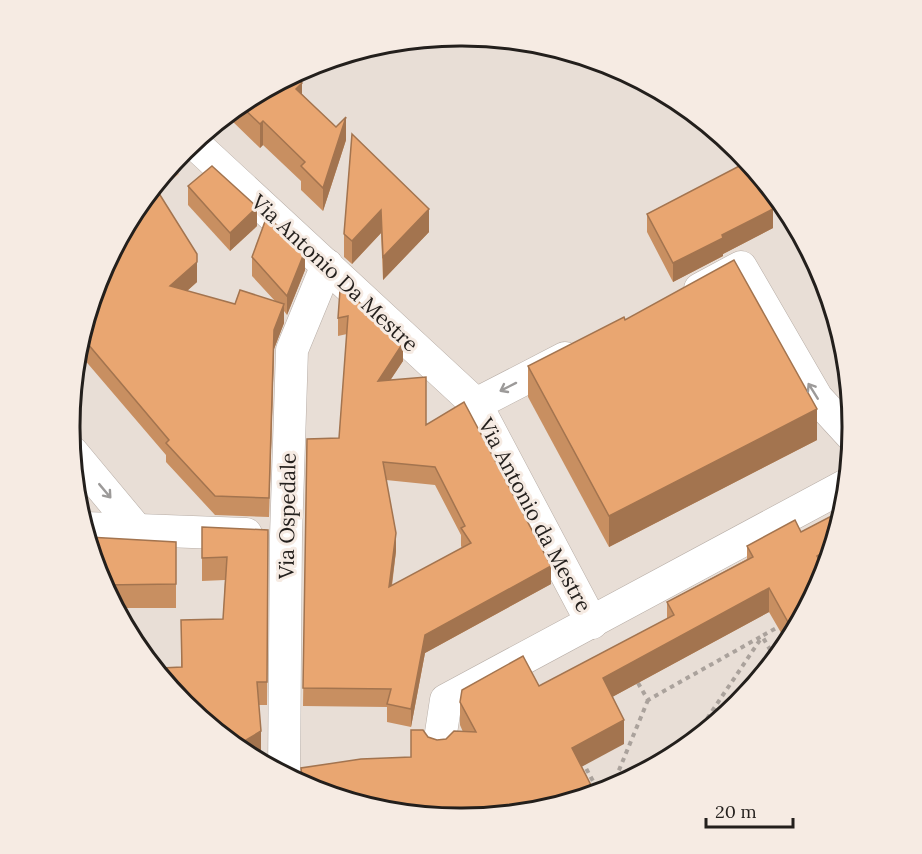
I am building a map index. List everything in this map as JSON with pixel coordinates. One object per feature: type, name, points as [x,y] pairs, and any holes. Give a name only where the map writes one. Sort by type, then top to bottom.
[{"type":"street","name":"Via Antonio Da Mestre","points":[[201,149],[476,404]]},
{"type":"street","name":"Via Ospedale","points":[[284,763],[277,536],[292,350],[327,265]]},
{"type":"street","points":[[677,300],[741,267],[817,398],[842,425]]},
{"type":"street","name":"Via Antonio da Mestre","points":[[592,623],[476,404],[593,344]]},
{"type":"street","points":[[83,465],[137,530]]},
{"type":"street","points":[[439,746],[446,700],[836,491]]},
{"type":"street","points":[[94,528],[277,536]]},
{"type":"path","points":[[617,774],[648,700],[778,627]]},
{"type":"path","points":[[762,636],[770,649]]},
{"type":"path","points":[[709,716],[762,636]]},
{"type":"path","points":[[638,683],[648,700]]},
{"type":"path","points":[[578,752],[594,783]]},
{"type":"building","points":[[301,82],[296,89],[336,127],[346,117],[323,188],[301,166],[305,162],[263,121],[260,124],[248,112],[271,97]]},
{"type":"building","points":[[352,134],[429,209],[383,257],[381,210],[352,241],[344,234]]},
{"type":"building","points":[[212,166],[257,207],[230,233],[188,186]]},
{"type":"building","points":[[738,167],[773,209],[673,263],[647,214]]},
{"type":"building","points":[[160,194],[197,254],[197,262],[170,286],[235,304],[240,290],[284,304],[274,330],[269,498],[215,496],[166,443],[169,440],[89,346],[109,281],[131,237]]},
{"type":"building","points":[[267,216],[305,251],[287,296],[252,257]]},
{"type":"building","points":[[734,260],[817,409],[609,516],[528,366],[624,317],[625,320]]},
{"type":"building","points":[[340,290],[346,290],[403,343],[378,381],[426,377],[426,425],[464,402],[551,566],[425,635],[411,709],[387,704],[391,689],[303,688],[307,439],[339,438],[348,316],[338,318]],"holes":[[[383,462],[435,467],[465,526],[461,528],[471,543],[389,587],[396,533]]]},
{"type":"building","points":[[831,516],[813,573],[788,622],[769,588],[603,678],[624,720],[572,748],[591,784],[559,795],[511,804],[461,808],[436,807],[363,795],[302,772],[301,768],[361,759],[411,757],[411,730],[423,730],[428,737],[437,740],[446,739],[454,731],[476,732],[460,702],[462,690],[523,656],[539,686],[674,615],[667,602],[753,557],[747,546],[795,520],[801,532]]},
{"type":"building","points":[[202,527],[268,530],[267,682],[257,682],[261,731],[246,740],[210,713],[166,668],[182,667],[181,620],[223,619],[227,557],[202,558]]},
{"type":"building","points":[[97,538],[176,542],[176,584],[115,585]]}]
